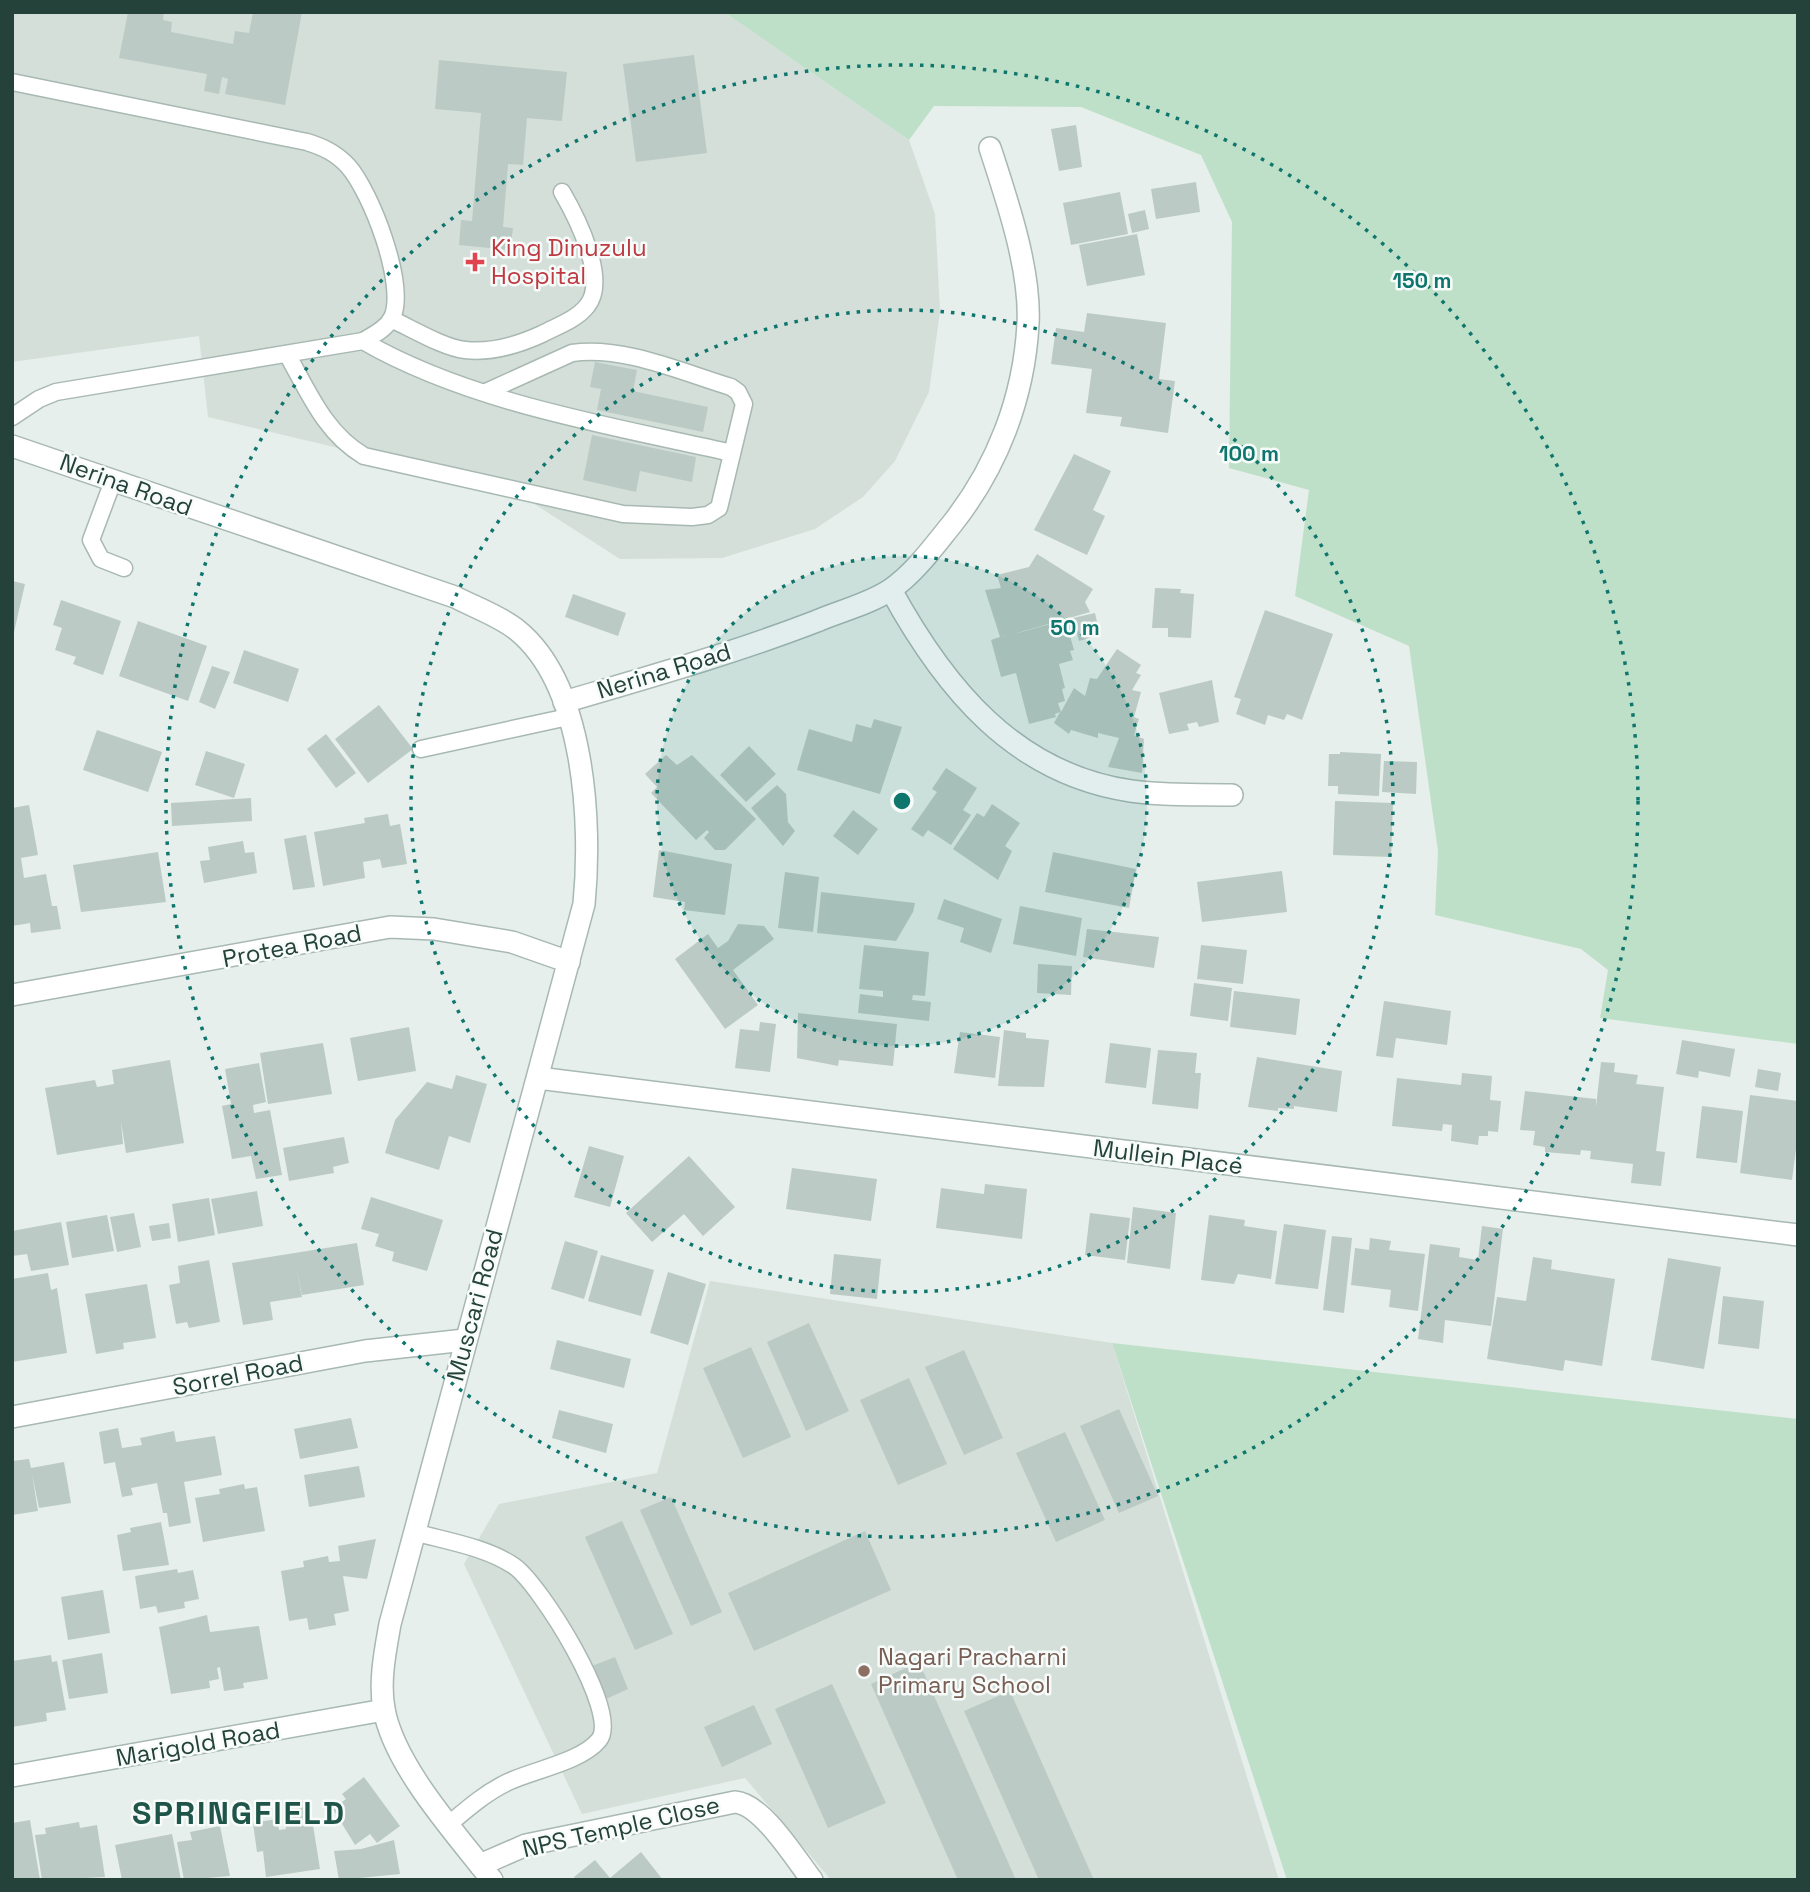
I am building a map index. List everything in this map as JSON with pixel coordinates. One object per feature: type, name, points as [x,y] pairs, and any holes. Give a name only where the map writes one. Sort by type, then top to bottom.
[{"type":"street","name":"Nerina Road","points":[[12,446],[455,597],[516,628],[545,662],[566,709],[799,627],[891,590],[932,549],[974,497],[999,452],[1022,370],[1028,322],[1021,262],[1010,211],[990,148]]},
{"type":"street","points":[[891,590],[921,644],[960,694],[990,724],[1038,761],[1086,780],[1131,791],[1232,795]]},
{"type":"street","name":"Muscari Road","points":[[486,1872],[448,1825],[411,1770],[384,1710],[383,1668],[390,1624],[414,1532],[584,904],[588,856],[581,779],[566,709]]},
{"type":"street","name":"Protea Road","points":[[12,995],[390,927],[434,929],[512,942],[569,962]]},
{"type":"street","name":"Mullein Place","points":[[538,1078],[1798,1235]]},
{"type":"street","name":"Sorrel Road","points":[[12,1417],[365,1351],[465,1340]]},
{"type":"street","name":"Marigold Road","points":[[12,1776],[384,1710]]},
{"type":"street","name":"NPS Temple Close","points":[[486,1872],[526,1845],[743,1802],[758,1812],[812,1880]]},
{"type":"lane","points":[[12,82],[307,142],[328,149],[349,167],[370,198],[390,263],[396,303],[391,319],[379,332],[363,341],[56,392],[39,399],[12,417]]},
{"type":"lane","points":[[391,319],[463,350],[499,349],[526,342],[572,319],[588,306],[594,294],[592,268],[585,237],[562,192]]},
{"type":"lane","points":[[363,341],[424,371],[486,392],[579,419],[732,453]]},
{"type":"lane","points":[[288,354],[321,417],[348,447],[364,456],[623,514],[692,517],[708,515],[719,508],[744,404],[738,392],[612,352],[572,353],[486,392]]},
{"type":"lane","points":[[113,481],[91,540],[101,559],[124,568]]},
{"type":"lane","points":[[421,748],[566,709]]},
{"type":"lane","points":[[414,1532],[480,1550],[514,1566],[539,1590],[596,1693],[604,1725],[600,1739],[586,1752],[485,1794],[448,1825]]},
{"type":"shaded area","name":"King Dinuzulu Hospital","points":[[12,12],[724,12],[909,140],[935,214],[940,311],[929,392],[895,461],[863,497],[815,529],[722,558],[620,559],[511,489],[208,417],[199,336],[12,362]]},
{"type":"shaded area","name":"Nagari Pracharni Primary School","points":[[710,1281],[1112,1343],[1279,1880],[831,1880],[745,1778],[582,1814],[464,1564],[499,1504],[657,1473]]},
{"type":"green space","points":[[724,12],[1798,12],[1798,1044],[1600,1018],[1608,970],[1581,949],[1435,915],[1438,851],[1409,646],[1295,596],[1309,490],[1229,468],[1232,222],[1201,155],[1081,107],[934,106],[909,140]]},
{"type":"green space","points":[[1112,1343],[1798,1419],[1798,1880],[1287,1880]]},
{"type":"building","points":[[128,12],[164,12],[163,20],[172,22],[171,32],[233,44],[235,31],[249,33],[253,12],[302,12],[285,105],[225,94],[228,79],[222,77],[219,94],[204,91],[207,74],[119,58]]},
{"type":"building","points":[[694,55],[707,153],[636,162],[623,64]]},
{"type":"building","points":[[439,60],[567,72],[562,121],[527,118],[523,165],[508,164],[503,227],[513,228],[510,250],[459,245],[461,220],[472,221],[481,113],[435,109]]},
{"type":"building","points":[[1076,125],[1082,167],[1059,171],[1051,129]]},
{"type":"building","points":[[1196,182],[1200,212],[1156,219],[1151,189]]},
{"type":"building","points":[[1120,192],[1128,234],[1071,245],[1063,203]]},
{"type":"building","points":[[1145,210],[1149,229],[1132,233],[1128,214]]},
{"type":"building","points":[[1137,234],[1145,275],[1087,286],[1079,245]]},
{"type":"building","points":[[1087,313],[1166,323],[1159,379],[1175,381],[1168,433],[1120,426],[1122,417],[1086,413],[1092,369],[1051,364],[1056,328],[1084,332]]},
{"type":"building","points":[[595,362],[637,370],[633,391],[708,407],[703,432],[597,410],[601,389],[590,387]]},
{"type":"building","points":[[592,435],[696,457],[692,482],[640,471],[636,492],[583,480]]},
{"type":"building","points":[[1074,454],[1111,471],[1093,510],[1105,516],[1087,555],[1034,530]]},
{"type":"building","points":[[1037,554],[1093,589],[1085,602],[1090,612],[1003,637],[1050,624],[1051,628],[1067,625],[1074,650],[1070,651],[1073,660],[1059,664],[1065,688],[1062,689],[1065,701],[1058,703],[1061,712],[1074,688],[1085,696],[1090,678],[1097,679],[1117,649],[1141,665],[1136,673],[1141,675],[1132,690],[1141,692],[1134,717],[1139,719],[1134,735],[1144,739],[1142,773],[1108,767],[1119,738],[1098,733],[1098,738],[1071,730],[1069,734],[1054,723],[1060,712],[1055,714],[1056,717],[1029,724],[1016,673],[1001,677],[991,640],[1000,637],[985,590],[1001,588],[997,575],[1029,567]]},
{"type":"building","points":[[12,581],[25,584],[14,632],[12,631]]},
{"type":"building","points":[[1155,588],[1181,589],[1180,593],[1194,594],[1191,638],[1168,637],[1168,628],[1152,628]]},
{"type":"building","points":[[573,594],[626,613],[618,636],[565,617]]},
{"type":"building","points":[[61,600],[121,621],[103,675],[73,664],[76,657],[55,650],[62,628],[53,625]]},
{"type":"building","points":[[1265,610],[1333,634],[1302,720],[1287,714],[1284,720],[1268,715],[1265,725],[1236,714],[1241,699],[1234,697]]},
{"type":"building","points":[[1095,613],[1100,635],[1079,641],[1073,618]]},
{"type":"building","points":[[138,621],[207,646],[188,701],[119,676]]},
{"type":"building","points":[[244,650],[299,669],[288,702],[233,683]]},
{"type":"building","points":[[212,666],[230,672],[215,709],[199,702]]},
{"type":"building","points":[[1212,680],[1219,722],[1199,727],[1197,722],[1187,724],[1189,730],[1169,734],[1159,693]]},
{"type":"building","points":[[379,705],[413,749],[368,783],[335,739]]},
{"type":"building","points":[[874,719],[902,727],[880,794],[797,770],[809,729],[852,742],[856,724],[871,728]]},
{"type":"building","points":[[97,730],[162,752],[148,792],[83,770]]},
{"type":"building","points":[[326,734],[356,773],[336,788],[307,749]]},
{"type":"building","points":[[749,746],[776,774],[746,802],[720,775]]},
{"type":"building","points":[[206,751],[245,764],[234,798],[195,785]]},
{"type":"building","points":[[1329,754],[1381,754],[1379,796],[1338,794],[1338,786],[1328,786]]},
{"type":"building","points":[[666,755],[677,765],[692,755],[756,819],[725,850],[715,850],[704,838],[709,832],[707,830],[696,840],[651,793],[657,787],[645,774]]},
{"type":"building","points":[[1384,761],[1417,762],[1416,794],[1382,792]]},
{"type":"building","points":[[946,768],[977,788],[963,810],[971,815],[951,845],[928,830],[923,837],[911,829],[937,792],[932,789]]},
{"type":"building","points":[[777,785],[786,794],[788,822],[795,831],[783,846],[751,808]]},
{"type":"building","points":[[251,798],[252,821],[172,826],[171,803]]},
{"type":"building","points":[[1335,801],[1393,803],[1391,857],[1333,855]]},
{"type":"building","points":[[992,804],[1020,823],[1005,846],[1012,851],[998,880],[953,849],[977,813],[984,817]]},
{"type":"building","points":[[29,805],[38,855],[21,858],[24,878],[46,874],[52,906],[57,906],[61,929],[31,933],[30,923],[12,926],[12,808]]},
{"type":"building","points":[[853,810],[878,829],[858,855],[833,836]]},
{"type":"building","points":[[388,814],[390,826],[400,824],[407,864],[382,868],[380,859],[363,862],[365,878],[323,886],[314,832],[365,823],[364,818]]},
{"type":"building","points":[[306,835],[315,887],[293,890],[284,839]]},
{"type":"building","points":[[243,841],[245,853],[254,852],[257,873],[204,883],[200,861],[210,860],[208,847]]},
{"type":"building","points":[[659,850],[732,864],[725,915],[684,910],[685,902],[653,897]]},
{"type":"building","points":[[158,852],[166,902],[81,912],[73,865]]},
{"type":"building","points":[[1053,852],[1136,869],[1129,908],[1045,892]]},
{"type":"building","points":[[1282,871],[1287,912],[1202,922],[1197,882]]},
{"type":"building","points":[[785,872],[819,877],[813,932],[778,928]]},
{"type":"building","points":[[821,892],[915,903],[913,912],[896,941],[817,933]]},
{"type":"building","points":[[944,899],[1002,919],[991,953],[960,942],[964,928],[937,919]]},
{"type":"building","points":[[1020,906],[1082,918],[1076,956],[1013,944]]},
{"type":"building","points":[[738,924],[764,926],[774,939],[733,970],[758,1005],[725,1029],[675,959],[708,934],[718,948],[728,941]]},
{"type":"building","points":[[1087,929],[1159,937],[1154,968],[1083,957]]},
{"type":"building","points":[[864,945],[929,952],[925,996],[913,995],[912,1000],[931,1002],[929,1021],[858,1013],[860,994],[883,997],[883,991],[859,989]]},
{"type":"building","points":[[1201,945],[1247,950],[1243,984],[1197,979]]},
{"type":"building","points":[[1038,964],[1072,966],[1071,995],[1037,993]]},
{"type":"building","points":[[1194,983],[1232,988],[1228,1021],[1190,1016]]},
{"type":"building","points":[[1234,991],[1300,999],[1296,1035],[1230,1027]]},
{"type":"building","points":[[1384,1001],[1451,1011],[1447,1045],[1396,1038],[1393,1058],[1376,1056]]},
{"type":"building","points":[[798,1013],[897,1024],[893,1066],[839,1060],[838,1066],[797,1058]]},
{"type":"building","points":[[760,1022],[776,1024],[770,1072],[735,1068],[740,1029],[759,1031]]},
{"type":"building","points":[[409,1027],[416,1071],[358,1081],[350,1038]]},
{"type":"building","points":[[1004,1030],[1026,1033],[1026,1038],[1049,1040],[1044,1087],[998,1086]]},
{"type":"building","points":[[960,1032],[1000,1037],[995,1078],[954,1073]]},
{"type":"building","points":[[1682,1040],[1735,1049],[1730,1077],[1699,1071],[1698,1078],[1676,1074]]},
{"type":"building","points":[[323,1043],[332,1094],[268,1104],[260,1053]]},
{"type":"building","points":[[1110,1043],[1151,1048],[1146,1088],[1105,1083]]},
{"type":"building","points":[[1158,1050],[1197,1053],[1195,1073],[1201,1073],[1198,1109],[1152,1104]]},
{"type":"building","points":[[1257,1057],[1342,1071],[1337,1112],[1294,1106],[1294,1109],[1278,1108],[1278,1111],[1248,1107]]},
{"type":"building","points":[[170,1060],[184,1143],[126,1153],[121,1121],[123,1144],[57,1155],[45,1088],[95,1080],[97,1087],[114,1084],[112,1070]]},
{"type":"building","points":[[1601,1062],[1615,1063],[1614,1072],[1638,1075],[1636,1084],[1664,1087],[1656,1151],[1665,1152],[1661,1186],[1631,1183],[1633,1164],[1590,1159],[1591,1151],[1581,1150],[1580,1155],[1545,1152],[1545,1147],[1533,1145],[1535,1131],[1520,1130],[1525,1091],[1596,1099],[1596,1107]]},
{"type":"building","points":[[259,1063],[266,1102],[253,1105],[254,1113],[270,1110],[282,1175],[256,1179],[251,1156],[232,1159],[222,1106],[231,1104],[225,1069]]},
{"type":"building","points":[[1758,1069],[1781,1073],[1778,1091],[1755,1087]]},
{"type":"building","points":[[1462,1073],[1492,1076],[1490,1100],[1501,1101],[1498,1132],[1488,1131],[1488,1136],[1479,1136],[1478,1145],[1451,1141],[1452,1125],[1443,1124],[1442,1131],[1392,1126],[1397,1078],[1461,1085]]},
{"type":"building","points":[[456,1075],[487,1084],[470,1143],[449,1136],[439,1170],[385,1153],[395,1120],[427,1082],[452,1089]]},
{"type":"building","points":[[1750,1095],[1798,1101],[1798,1134],[1792,1180],[1740,1173]]},
{"type":"building","points":[[1702,1106],[1743,1111],[1737,1163],[1696,1158]]},
{"type":"building","points":[[344,1137],[349,1163],[333,1167],[334,1173],[289,1181],[283,1148]]},
{"type":"building","points":[[589,1146],[624,1156],[610,1207],[574,1197]]},
{"type":"building","points":[[689,1156],[735,1207],[703,1236],[684,1214],[652,1242],[626,1213]]},
{"type":"building","points":[[792,1168],[877,1179],[871,1221],[786,1209]]},
{"type":"building","points":[[985,1184],[1027,1189],[1022,1239],[936,1228],[941,1188],[984,1194]]},
{"type":"building","points":[[257,1191],[263,1226],[218,1234],[211,1199]]},
{"type":"building","points":[[371,1197],[443,1220],[427,1271],[392,1261],[394,1252],[375,1246],[379,1234],[361,1229]]},
{"type":"building","points":[[209,1198],[215,1235],[178,1242],[172,1204]]},
{"type":"building","points":[[1133,1207],[1176,1213],[1170,1269],[1127,1263]]},
{"type":"building","points":[[134,1213],[141,1247],[117,1252],[110,1217]]},
{"type":"building","points":[[1090,1213],[1130,1218],[1125,1260],[1085,1255]]},
{"type":"building","points":[[107,1215],[114,1251],[72,1258],[66,1222]]},
{"type":"building","points":[[1209,1215],[1245,1220],[1244,1226],[1277,1231],[1271,1279],[1238,1274],[1234,1284],[1201,1280]]},
{"type":"building","points":[[61,1222],[69,1265],[31,1271],[27,1254],[12,1256],[12,1231]]},
{"type":"building","points":[[169,1223],[171,1238],[152,1241],[149,1226]]},
{"type":"building","points":[[1284,1224],[1326,1230],[1318,1289],[1275,1284]]},
{"type":"building","points":[[1482,1226],[1503,1229],[1491,1326],[1445,1320],[1443,1343],[1418,1339],[1430,1244],[1460,1248],[1459,1257],[1478,1260]]},
{"type":"building","points":[[1332,1236],[1352,1238],[1344,1313],[1323,1310]]},
{"type":"building","points":[[1370,1238],[1391,1241],[1389,1250],[1425,1254],[1418,1311],[1389,1307],[1391,1290],[1351,1285],[1355,1248],[1369,1250]]},
{"type":"building","points":[[565,1241],[598,1251],[584,1299],[551,1289]]},
{"type":"building","points":[[357,1243],[364,1285],[302,1295],[296,1265],[302,1297],[270,1302],[273,1320],[243,1325],[232,1263]]},
{"type":"building","points":[[834,1254],[881,1259],[877,1299],[830,1294]]},
{"type":"building","points":[[601,1255],[654,1270],[641,1316],[588,1301]]},
{"type":"building","points":[[1533,1257],[1552,1260],[1551,1269],[1615,1279],[1602,1366],[1565,1360],[1563,1371],[1487,1359],[1497,1297],[1526,1301]]},
{"type":"building","points":[[1668,1258],[1721,1267],[1704,1369],[1651,1360]]},
{"type":"building","points":[[209,1260],[220,1322],[189,1328],[187,1322],[176,1324],[169,1285],[180,1283],[178,1266]]},
{"type":"building","points":[[668,1272],[706,1284],[688,1345],[650,1333]]},
{"type":"building","points":[[48,1273],[51,1290],[57,1288],[67,1353],[12,1362],[12,1279]]},
{"type":"building","points":[[147,1284],[156,1338],[123,1343],[124,1349],[96,1354],[85,1294]]},
{"type":"building","points":[[1723,1296],[1764,1301],[1759,1349],[1718,1344]]},
{"type":"building","points":[[809,1323],[849,1411],[806,1431],[767,1342]]},
{"type":"building","points":[[557,1340],[631,1359],[624,1388],[550,1369]]},
{"type":"building","points":[[751,1347],[791,1437],[743,1458],[703,1368]]},
{"type":"building","points":[[964,1350],[1003,1438],[964,1455],[925,1367]]},
{"type":"building","points":[[909,1378],[947,1464],[898,1485],[860,1400]]},
{"type":"building","points":[[1119,1409],[1158,1496],[1119,1513],[1080,1426]]},
{"type":"building","points":[[559,1410],[613,1424],[606,1453],[552,1438]]},
{"type":"building","points":[[351,1418],[358,1448],[300,1459],[294,1429]]},
{"type":"building","points":[[118,1428],[122,1448],[142,1445],[140,1438],[174,1431],[176,1442],[215,1436],[222,1475],[184,1482],[191,1523],[169,1527],[167,1513],[163,1513],[157,1483],[131,1488],[133,1495],[122,1497],[115,1462],[104,1464],[99,1432]]},
{"type":"building","points":[[1065,1432],[1105,1520],[1056,1542],[1016,1453]]},
{"type":"building","points":[[29,1459],[31,1468],[64,1462],[71,1503],[39,1508],[32,1474],[38,1511],[12,1515],[12,1461]]},
{"type":"building","points":[[359,1466],[365,1497],[309,1507],[304,1475]]},
{"type":"building","points":[[244,1484],[245,1489],[257,1487],[265,1531],[203,1542],[195,1498],[220,1494],[219,1489]]},
{"type":"building","points":[[671,1497],[722,1612],[691,1626],[640,1510]]},
{"type":"building","points":[[622,1521],[673,1634],[635,1650],[585,1537]]},
{"type":"building","points":[[161,1522],[169,1565],[123,1571],[117,1535],[131,1532],[130,1528]]},
{"type":"building","points":[[865,1531],[891,1590],[754,1651],[728,1593]]},
{"type":"building","points":[[376,1539],[367,1579],[343,1576],[349,1611],[334,1614],[336,1625],[309,1630],[307,1618],[289,1621],[281,1571],[304,1567],[303,1561],[328,1556],[329,1562],[340,1561],[338,1546]]},
{"type":"building","points":[[177,1569],[178,1573],[193,1570],[199,1599],[184,1602],[185,1608],[158,1613],[156,1606],[140,1609],[135,1576]]},
{"type":"building","points":[[103,1590],[110,1633],[68,1640],[61,1597]]},
{"type":"building","points":[[207,1615],[210,1632],[259,1626],[268,1679],[243,1683],[244,1688],[224,1691],[220,1667],[217,1668],[219,1679],[209,1681],[210,1688],[171,1694],[159,1627]]},
{"type":"building","points":[[102,1653],[108,1693],[69,1699],[62,1660]]},
{"type":"building","points":[[51,1655],[52,1662],[57,1661],[66,1710],[46,1713],[47,1721],[12,1727],[12,1661]]},
{"type":"building","points":[[615,1657],[628,1689],[606,1699],[592,1666]]},
{"type":"building","points":[[919,1662],[1016,1880],[958,1880],[871,1684]]},
{"type":"building","points":[[832,1684],[886,1803],[828,1828],[775,1709]]},
{"type":"building","points":[[1010,1691],[1094,1880],[1039,1880],[964,1711]]},
{"type":"building","points":[[754,1705],[772,1744],[722,1767],[704,1727]]},
{"type":"building","points":[[364,1777],[400,1826],[377,1843],[370,1834],[355,1845],[333,1809],[346,1799],[342,1794]]},
{"type":"building","points":[[309,1800],[320,1869],[266,1877],[263,1851],[257,1852],[253,1823],[277,1819],[279,1830],[286,1829],[283,1804]]},
{"type":"building","points":[[30,1820],[40,1880],[12,1880],[12,1823]]},
{"type":"building","points":[[79,1822],[80,1828],[97,1825],[105,1877],[42,1880],[35,1835],[46,1834],[45,1828]]},
{"type":"building","points":[[220,1826],[230,1876],[184,1880],[177,1842],[192,1840],[190,1832]]},
{"type":"building","points":[[172,1834],[181,1880],[122,1880],[115,1845]]},
{"type":"building","points":[[394,1840],[400,1874],[339,1880],[334,1851],[361,1849]]},
{"type":"building","points":[[641,1852],[663,1880],[576,1880],[574,1877],[595,1860],[610,1878]]},
{"type":"place","name":"King Dinuzulu Hospital","points":[[475,262]]},
{"type":"place","name":"Nagari Pracharni Primary School","points":[[864,1671]]},
{"type":"district","name":"SPRINGFIELD","points":[[239,1813]]}]
